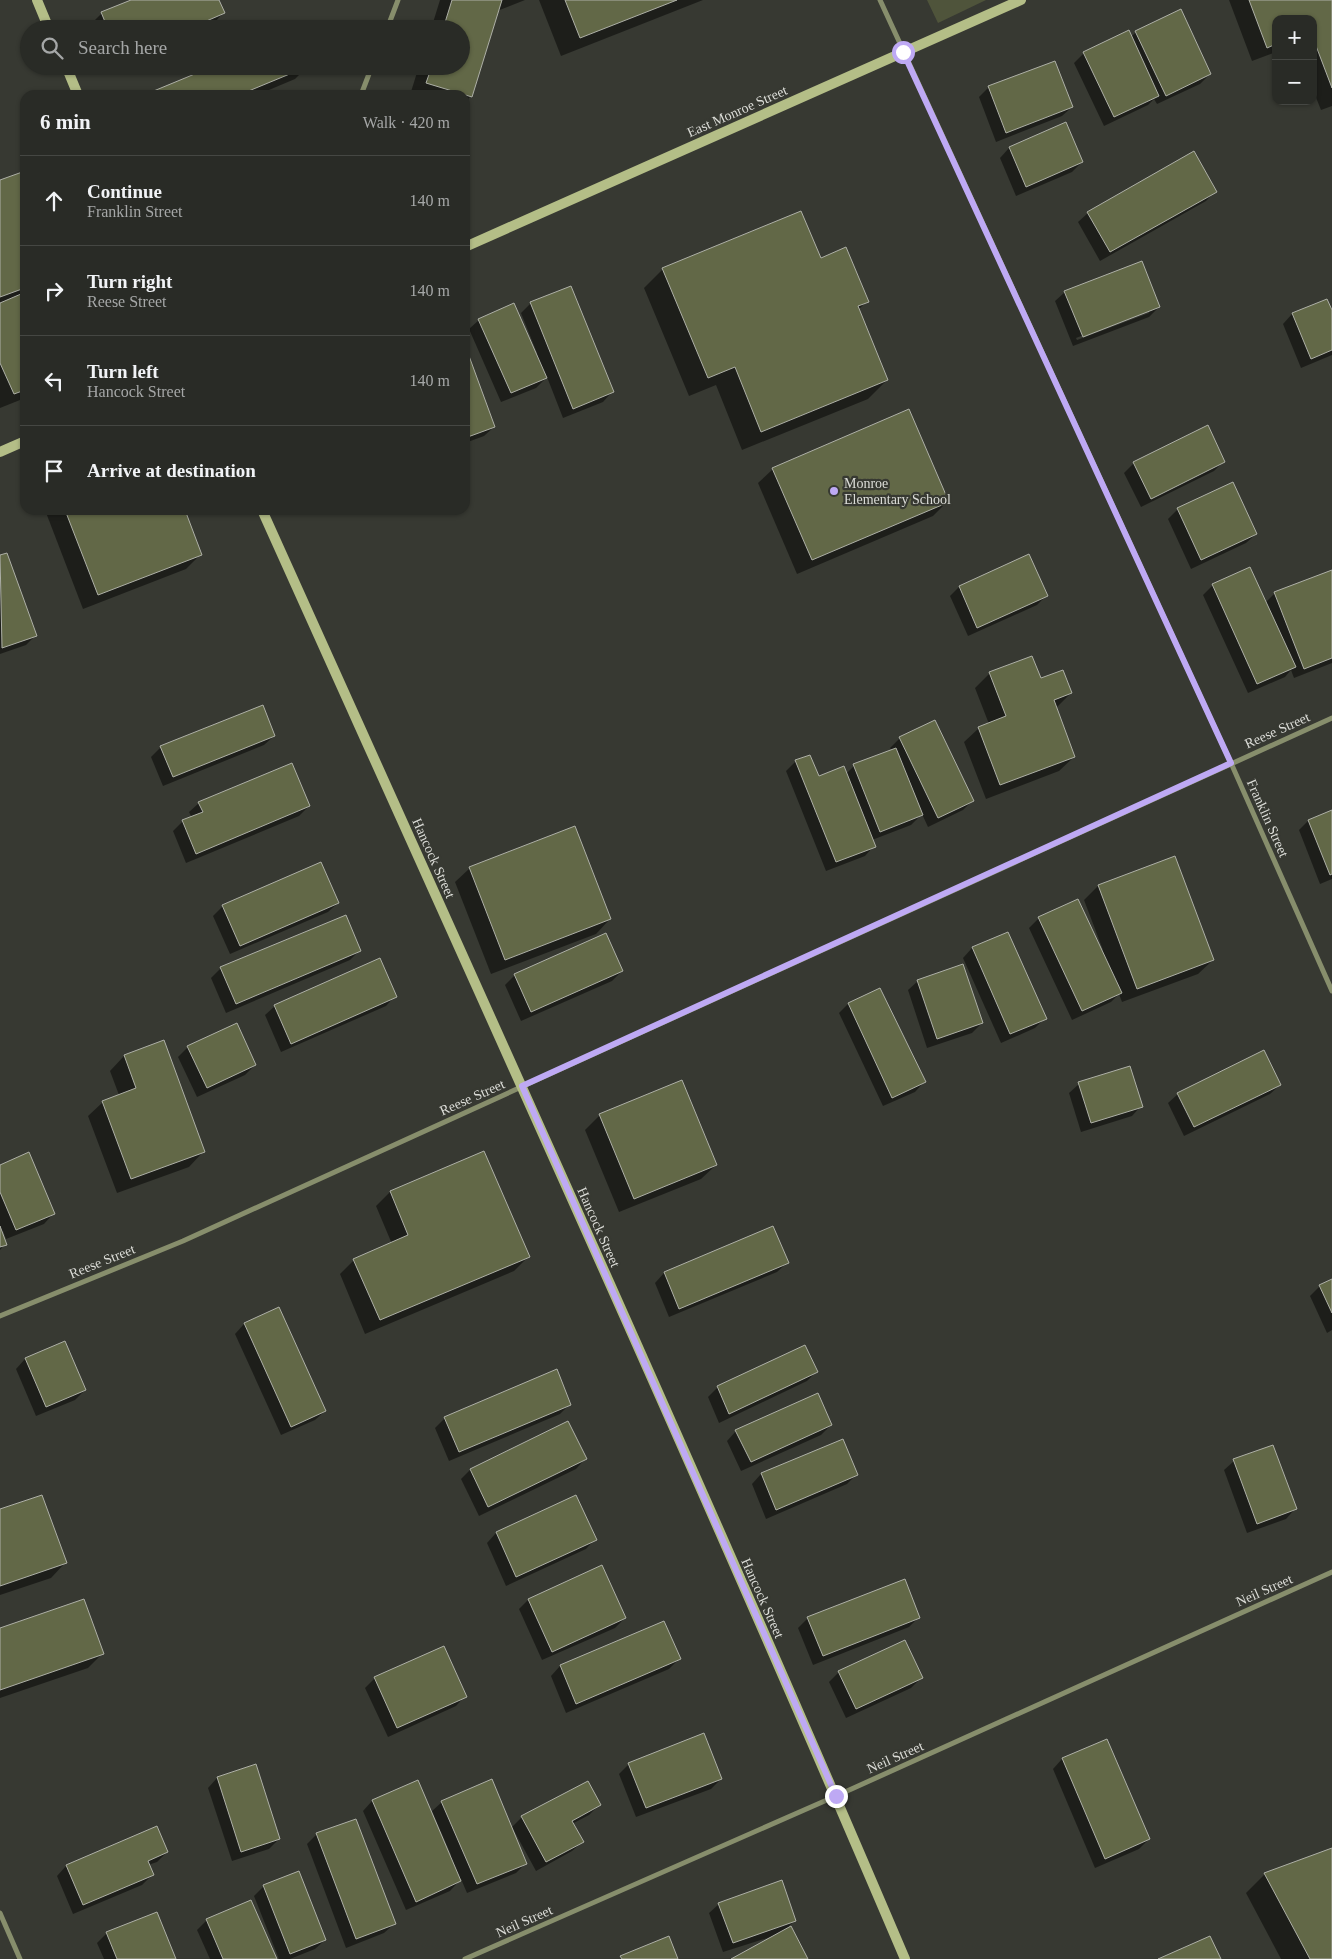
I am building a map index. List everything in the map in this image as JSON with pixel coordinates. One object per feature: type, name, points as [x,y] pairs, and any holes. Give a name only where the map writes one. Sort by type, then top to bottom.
[{"type":"street","points":[[37,0],[46,20]]},
{"type":"street","points":[[390,20],[398,0]]},
{"type":"street","name":"Franklin Street","points":[[880,0],[1231,763],[1332,991]]},
{"type":"street","name":"East Monroe Street","points":[[470,245],[1021,0]]},
{"type":"street","points":[[70,75],[76,90]]},
{"type":"street","points":[[363,90],[369,75]]},
{"type":"street","points":[[0,452],[20,443]]},
{"type":"street","name":"Hancock Street","points":[[264,515],[522,1086],[836,1796],[905,1959]]},
{"type":"street","name":"Reese Street","points":[[0,1316],[183,1240],[1332,718]]},
{"type":"street","name":"Neil Street","points":[[465,1959],[836,1796],[1332,1572]]},
{"type":"street","points":[[0,1913],[20,1959]]},
{"type":"green space","points":[[927,0],[986,0],[938,23]]},
{"type":"building","points":[[131,0],[219,0],[225,13],[209,20],[104,20],[101,12]]},
{"type":"building","points":[[452,0],[502,0],[472,97],[470,96],[470,90],[449,90],[426,83],[429,75],[470,75],[470,20],[446,20]]},
{"type":"building","points":[[565,0],[677,0],[580,38]]},
{"type":"building","points":[[1249,0],[1332,0],[1332,88],[1317,49],[1317,15],[1272,15],[1272,46],[1267,48]]},
{"type":"building","points":[[1181,9],[1211,74],[1166,96],[1135,31]]},
{"type":"building","points":[[1129,30],[1159,96],[1114,117],[1083,52]]},
{"type":"building","points":[[1055,61],[1073,107],[1006,133],[988,86]]},
{"type":"building","points":[[192,75],[287,75],[251,90],[156,90]]},
{"type":"building","points":[[1066,122],[1083,162],[1026,187],[1009,147]]},
{"type":"building","points":[[1194,151],[1217,192],[1110,252],[1087,212]]},
{"type":"building","points":[[20,173],[20,290],[0,297],[0,180]]},
{"type":"building","points":[[801,211],[821,258],[846,247],[869,302],[858,306],[888,380],[761,432],[735,367],[708,378],[662,268]]},
{"type":"building","points":[[1142,261],[1160,307],[1083,337],[1064,291]]},
{"type":"building","points":[[571,286],[614,392],[573,409],[530,302]]},
{"type":"building","points":[[20,294],[20,392],[14,394],[0,363],[0,303]]},
{"type":"building","points":[[1327,299],[1332,310],[1332,350],[1311,359],[1292,313]]},
{"type":"building","points":[[514,303],[547,378],[511,393],[478,319]]},
{"type":"building","points":[[470,359],[495,427],[470,436]]},
{"type":"building","points":[[909,409],[949,502],[812,560],[772,468]]},
{"type":"building","points":[[1208,425],[1225,462],[1151,499],[1133,462]]},
{"type":"building","points":[[1233,482],[1257,534],[1201,560],[1177,508]]},
{"type":"building","points":[[67,515],[187,515],[202,555],[98,595]]},
{"type":"building","points":[[7,553],[37,636],[2,648],[0,555]]},
{"type":"building","points":[[1029,554],[1048,596],[977,628],[959,586]]},
{"type":"building","points":[[1250,567],[1296,667],[1257,684],[1212,584]]},
{"type":"building","points":[[1332,570],[1332,658],[1304,669],[1274,592]]},
{"type":"building","points":[[1032,656],[1041,678],[1063,670],[1072,693],[1054,700],[1075,757],[1000,785],[978,727],[1006,716],[989,672]]},
{"type":"building","points":[[263,705],[275,736],[173,777],[160,746]]},
{"type":"building","points":[[935,720],[974,801],[938,818],[899,737]]},
{"type":"building","points":[[896,748],[923,815],[880,832],[853,764]]},
{"type":"building","points":[[810,755],[819,776],[844,766],[876,847],[836,862],[795,760]]},
{"type":"building","points":[[292,763],[310,806],[196,854],[182,820],[203,812],[198,802]]},
{"type":"building","points":[[1332,810],[1332,874],[1330,875],[1308,820]]},
{"type":"building","points":[[575,826],[611,919],[505,960],[469,867]]},
{"type":"building","points":[[1175,856],[1214,960],[1137,989],[1098,885]]},
{"type":"building","points":[[321,862],[339,903],[240,946],[222,905]]},
{"type":"building","points":[[1078,899],[1122,993],[1082,1011],[1038,917]]},
{"type":"building","points":[[346,915],[361,951],[236,1004],[220,967]]},
{"type":"building","points":[[1008,932],[1047,1019],[1010,1034],[972,947]]},
{"type":"building","points":[[606,933],[623,971],[531,1012],[514,974]]},
{"type":"building","points":[[380,958],[397,997],[291,1044],[274,1005]]},
{"type":"building","points":[[963,964],[983,1023],[937,1039],[917,980]]},
{"type":"building","points":[[880,988],[926,1082],[892,1098],[848,1003]]},
{"type":"building","points":[[237,1023],[256,1065],[207,1088],[187,1046]]},
{"type":"building","points":[[164,1040],[205,1152],[131,1179],[102,1101],[136,1088],[124,1055]]},
{"type":"building","points":[[1264,1050],[1281,1085],[1194,1127],[1177,1093]]},
{"type":"building","points":[[1130,1066],[1143,1107],[1091,1123],[1078,1082]]},
{"type":"building","points":[[682,1080],[717,1165],[634,1199],[599,1114]]},
{"type":"building","points":[[484,1151],[530,1257],[380,1320],[353,1259],[408,1235],[390,1191]]},
{"type":"building","points":[[29,1152],[55,1214],[16,1230],[0,1192],[0,1165]]},
{"type":"building","points":[[0,1226],[7,1245],[0,1247]]},
{"type":"building","points":[[773,1226],[789,1263],[679,1309],[664,1272]]},
{"type":"building","points":[[1332,1279],[1332,1313],[1319,1285]]},
{"type":"building","points":[[279,1307],[326,1411],[291,1427],[244,1323]]},
{"type":"building","points":[[65,1341],[86,1390],[46,1407],[25,1358]]},
{"type":"building","points":[[805,1345],[818,1372],[729,1414],[717,1386]]},
{"type":"building","points":[[557,1369],[571,1405],[459,1452],[444,1417]]},
{"type":"building","points":[[818,1393],[832,1425],[751,1462],[735,1430]]},
{"type":"building","points":[[568,1421],[587,1459],[488,1507],[470,1469]]},
{"type":"building","points":[[843,1439],[858,1475],[776,1510],[761,1473]]},
{"type":"building","points":[[1273,1445],[1297,1509],[1257,1524],[1233,1459]]},
{"type":"building","points":[[42,1495],[67,1563],[0,1586],[0,1509]]},
{"type":"building","points":[[576,1495],[597,1540],[516,1577],[496,1532]]},
{"type":"building","points":[[602,1565],[626,1618],[552,1652],[528,1599]]},
{"type":"building","points":[[905,1579],[920,1618],[823,1656],[807,1617]]},
{"type":"building","points":[[84,1599],[104,1654],[0,1690],[0,1628]]},
{"type":"building","points":[[664,1621],[681,1659],[576,1704],[560,1665]]},
{"type":"building","points":[[905,1640],[923,1678],[856,1709],[838,1671]]},
{"type":"building","points":[[444,1646],[467,1697],[397,1728],[374,1677]]},
{"type":"building","points":[[704,1733],[722,1779],[646,1808],[628,1763]]},
{"type":"building","points":[[1107,1739],[1150,1839],[1105,1859],[1062,1758]]},
{"type":"building","points":[[256,1764],[280,1839],[241,1852],[217,1777]]},
{"type":"building","points":[[492,1779],[527,1864],[477,1884],[441,1801]]},
{"type":"building","points":[[418,1780],[461,1881],[416,1902],[372,1800]]},
{"type":"building","points":[[588,1781],[601,1805],[572,1821],[584,1842],[546,1862],[521,1816]]},
{"type":"building","points":[[356,1819],[396,1924],[356,1939],[316,1833]]},
{"type":"building","points":[[157,1826],[168,1852],[148,1861],[154,1875],[83,1905],[66,1865]]},
{"type":"building","points":[[1332,1848],[1332,1959],[1310,1959],[1264,1873]]},
{"type":"building","points":[[299,1871],[326,1940],[290,1954],[263,1885]]},
{"type":"building","points":[[782,1880],[796,1921],[733,1943],[718,1903]]},
{"type":"building","points":[[251,1900],[277,1959],[223,1959],[206,1919]]},
{"type":"building","points":[[157,1912],[176,1959],[117,1959],[106,1932]]},
{"type":"building","points":[[791,1926],[808,1959],[731,1959]]},
{"type":"building","points":[[669,1936],[678,1959],[622,1959],[620,1956]]},
{"type":"building","points":[[1210,1936],[1221,1959],[1158,1959]]},
{"type":"place","name":"Monroe Elementary School","points":[[834,491]]},
{"type":"route","points":[[836,1796],[522,1086],[1231,763],[903,52]]}]
